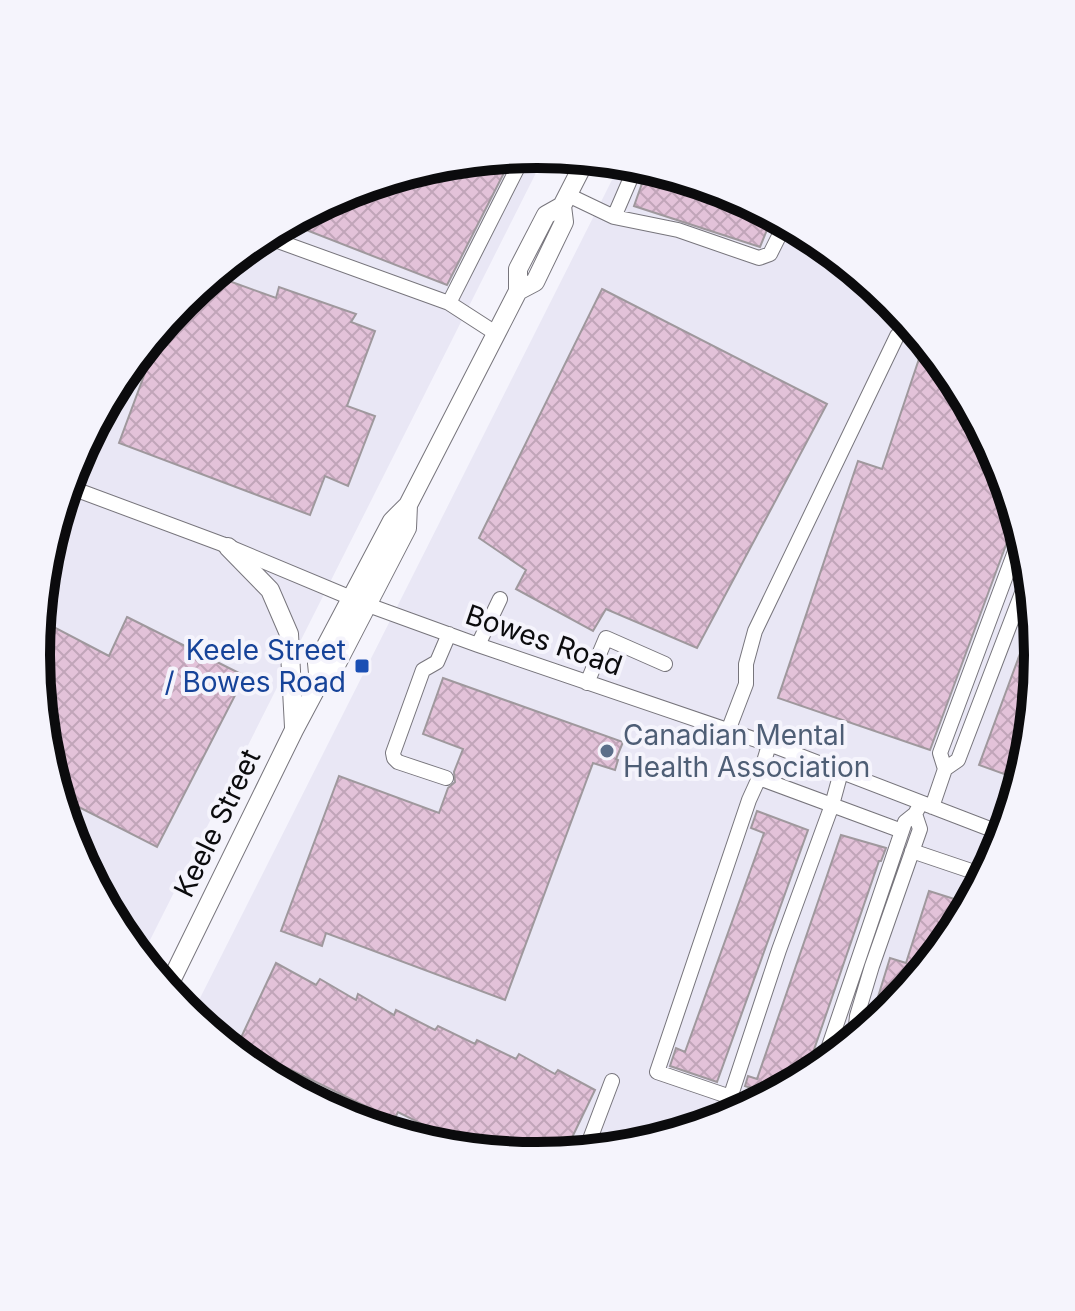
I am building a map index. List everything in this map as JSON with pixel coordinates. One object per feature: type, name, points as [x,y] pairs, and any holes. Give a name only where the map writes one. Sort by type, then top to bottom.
[{"type":"main road","name":"Keele Street","points":[[172,978],[319,683],[317,663],[360,602],[392,521],[408,505],[518,291],[535,282],[564,222],[565,200],[580,170]]},
{"type":"main road","points":[[228,547],[270,590],[289,634],[294,730]]},
{"type":"street","points":[[449,303],[517,169]]},
{"type":"street","points":[[614,217],[631,177]]},
{"type":"street","points":[[565,200],[614,217],[678,230],[759,258],[770,254],[781,233]]},
{"type":"street","points":[[280,242],[449,303],[497,334]]},
{"type":"street","points":[[728,731],[746,684],[746,664],[755,631],[902,332]]},
{"type":"street","name":"Bowes Road","points":[[79,491],[228,547],[360,602],[769,745],[923,808],[992,830]]},
{"type":"street","points":[[945,769],[940,753],[1014,553]]},
{"type":"street","points":[[856,1024],[872,966],[920,829],[923,808],[945,769],[958,760],[1021,595]]},
{"type":"street","points":[[478,645],[500,599]]},
{"type":"street","points":[[446,778],[398,762],[393,753],[423,670],[437,662],[449,634]]},
{"type":"street","points":[[587,683],[606,638],[665,664]]},
{"type":"street","points":[[737,1100],[657,1072],[769,745]]},
{"type":"street","points":[[730,1098],[841,772]]},
{"type":"street","points":[[759,778],[902,831]]},
{"type":"street","points":[[829,1045],[905,822],[923,808]]},
{"type":"street","points":[[912,851],[974,872]]},
{"type":"street","points":[[590,1140],[612,1081]]},
{"type":"shaded area","points":[[538,168],[147,946],[115,899],[87,842],[59,751],[51,687],[51,624],[59,560],[76,499],[100,440],[132,385],[171,334],[216,289],[294,233],[351,205],[411,185],[474,172]]},
{"type":"shaded area","points":[[615,174],[694,194],[753,218],[808,250],[882,311],[943,385],[988,469],[1016,560],[1025,656],[1016,751],[988,842],[943,926],[882,1000],[808,1061],[724,1106],[633,1134],[538,1143],[442,1134],[351,1106],[267,1061],[197,1004]]},
{"type":"building","points":[[506,169],[447,285],[302,229],[351,205],[411,185],[442,177]]},
{"type":"building","points":[[643,180],[724,205],[768,226],[760,247],[634,206]]},
{"type":"building","points":[[227,280],[276,298],[279,287],[356,314],[351,322],[375,331],[347,406],[375,416],[348,486],[325,476],[310,515],[119,443],[149,361],[193,311]]},
{"type":"building","points":[[602,289],[827,404],[697,648],[606,609],[593,631],[516,589],[526,570],[479,538]]},
{"type":"building","points":[[920,355],[943,385],[975,440],[999,499],[1010,535],[930,750],[778,698],[858,461],[882,469]]},
{"type":"building","points":[[127,617],[245,676],[157,847],[74,804],[59,751],[51,687],[51,628],[109,656]]},
{"type":"building","points":[[1025,641],[1021,719],[1010,776],[979,765]]},
{"type":"building","points":[[443,678],[623,742],[615,770],[593,763],[505,1000],[326,933],[322,946],[281,931],[339,776],[439,813],[448,788],[455,782],[454,772],[463,749],[423,734]]},
{"type":"building","points":[[757,811],[808,830],[717,1082],[670,1066],[676,1048],[685,1052],[764,833],[751,828]]},
{"type":"building","points":[[841,835],[886,848],[811,1059],[758,1090],[745,1086],[748,1076],[757,1079]]},
{"type":"building","points":[[929,891],[959,900],[924,952],[875,1007],[890,958],[906,963]]},
{"type":"building","points":[[276,963],[316,985],[320,979],[356,1000],[358,994],[394,1015],[396,1010],[435,1030],[438,1026],[516,1059],[519,1054],[555,1074],[558,1070],[595,1090],[570,1142],[474,1139],[433,1132],[398,1112],[394,1120],[255,1052],[240,1041]]},
{"type":"place","name":"Keele Street / Bowes Road","points":[[362,666]]},
{"type":"place","name":"Canadian Mental Health Association","points":[[607,751]]}]
